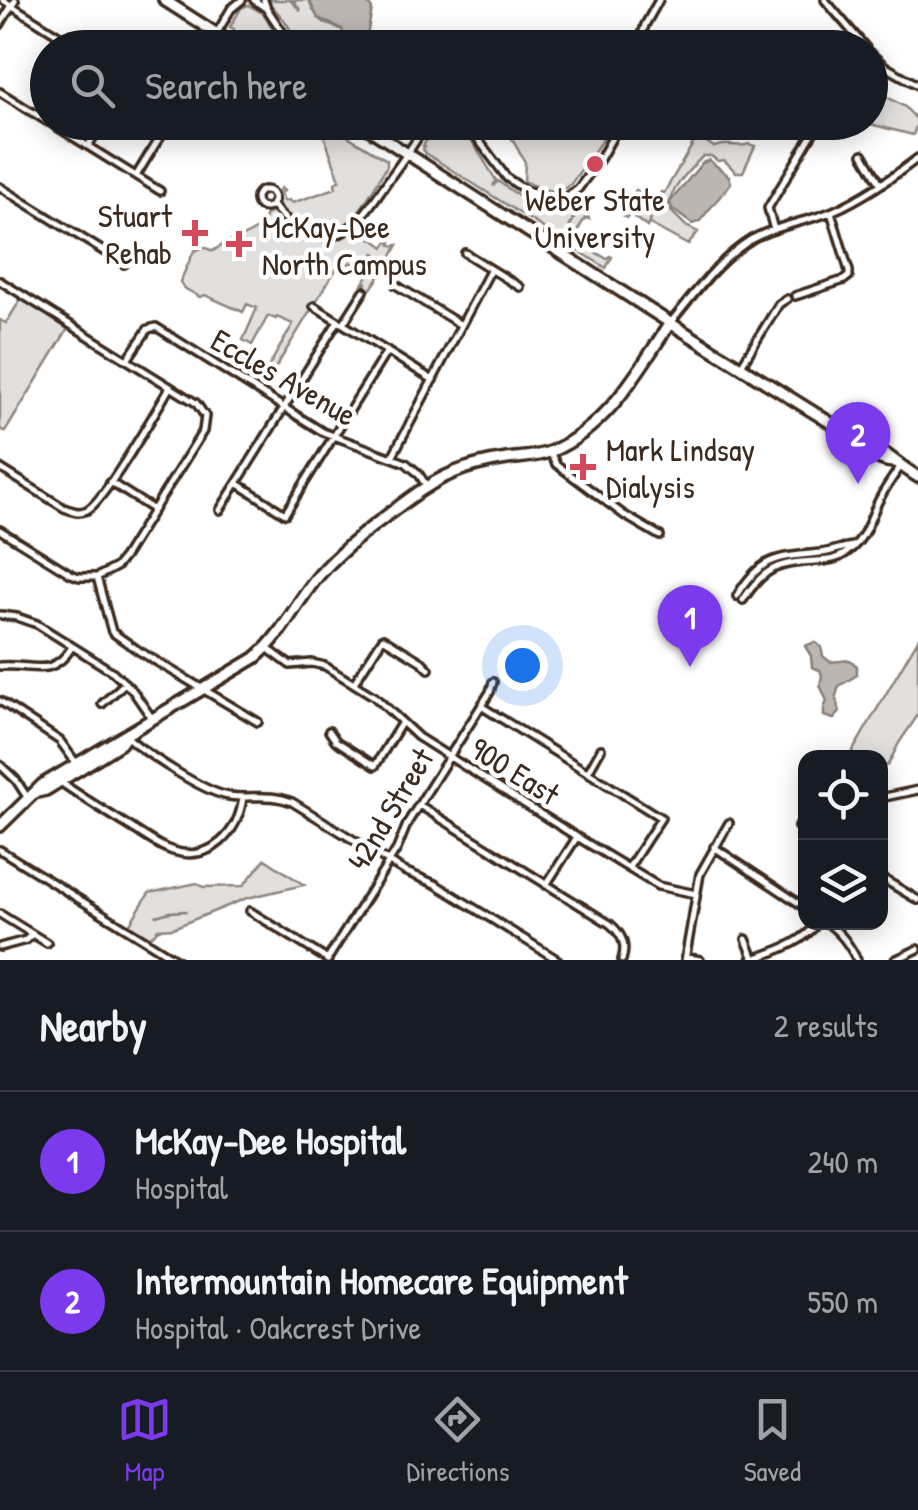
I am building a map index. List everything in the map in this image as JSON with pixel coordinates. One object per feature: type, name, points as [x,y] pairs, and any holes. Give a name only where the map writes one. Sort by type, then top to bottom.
[{"type":"main road","points":[[164,0],[211,30]]},
{"type":"main road","points":[[386,140],[846,433],[885,462],[897,464],[918,477]]},
{"type":"main road","points":[[0,826],[43,784],[255,658],[282,630],[320,573],[427,486],[479,464],[550,452],[588,429],[610,409],[670,323]]},
{"type":"main road","points":[[32,795],[120,744],[126,736]]},
{"type":"street","points":[[3,0],[14,3],[53,30]]},
{"type":"street","points":[[231,10],[233,0]]},
{"type":"street","points":[[218,30],[242,0]]},
{"type":"street","points":[[254,0],[267,9]]},
{"type":"street","points":[[264,0],[281,30]]},
{"type":"street","points":[[644,30],[659,0]]},
{"type":"street","points":[[825,0],[851,30]]},
{"type":"street","points":[[0,25],[14,3]]},
{"type":"street","points":[[888,69],[918,85]]},
{"type":"street","points":[[0,92],[30,111]]},
{"type":"street","points":[[78,140],[160,192]]},
{"type":"street","points":[[88,146],[92,140]]},
{"type":"street","points":[[136,176],[158,140]]},
{"type":"street","points":[[272,204],[292,225],[311,234],[334,236],[353,226],[416,140]]},
{"type":"street","points":[[478,140],[513,183],[546,197],[560,198],[572,194],[611,140]]},
{"type":"street","points":[[774,230],[768,208],[810,140]]},
{"type":"street","points":[[863,154],[880,183]]},
{"type":"street","points":[[670,323],[724,261],[752,239],[831,212],[918,158]]},
{"type":"street","points":[[0,187],[124,264]]},
{"type":"street","points":[[795,296],[849,276],[831,212]]},
{"type":"street","points":[[465,253],[520,288]]},
{"type":"street","points":[[392,457],[492,269]]},
{"type":"street","points":[[0,280],[196,403],[206,416],[202,431],[154,510],[120,563],[110,571],[79,578],[0,530]]},
{"type":"street","points":[[396,285],[462,326]]},
{"type":"street","points":[[220,510],[284,407],[364,291]]},
{"type":"street","points":[[740,368],[779,304],[787,299]]},
{"type":"street","points":[[314,306],[433,380]]},
{"type":"street","name":"Eccles Avenue","points":[[127,360],[148,329],[156,328],[333,437],[412,467],[427,486]]},
{"type":"street","points":[[237,483],[285,514],[387,351]]},
{"type":"street","points":[[0,468],[64,508],[82,512],[96,504],[170,387]]},
{"type":"street","points":[[550,452],[556,464],[660,536]]},
{"type":"street","points":[[740,598],[753,573],[772,559],[853,546],[868,530],[897,464]]},
{"type":"street","points":[[110,482],[154,510]]},
{"type":"street","points":[[96,577],[112,632],[258,722]]},
{"type":"street","points":[[0,615],[38,624],[113,672],[143,703],[152,720]]},
{"type":"street","points":[[354,683],[383,638],[429,668]]},
{"type":"street","points":[[0,666],[50,668],[62,661],[72,646]]},
{"type":"street","name":"900 East","points":[[267,648],[290,665],[326,666],[376,697],[418,737],[577,837],[658,886],[696,894]]},
{"type":"street","name":"42nd Street","points":[[328,960],[493,682]]},
{"type":"street","points":[[102,704],[126,683]]},
{"type":"street","points":[[0,702],[60,741],[76,763]]},
{"type":"street","points":[[481,706],[661,818],[628,867]]},
{"type":"street","points":[[329,731],[336,741],[375,766],[402,722]]},
{"type":"street","points":[[126,736],[222,795],[274,796],[292,802],[404,871],[436,884],[558,960]]},
{"type":"street","points":[[588,772],[601,750]]},
{"type":"street","points":[[0,765],[32,795]]},
{"type":"street","points":[[59,781],[164,848],[190,854],[216,846],[226,837],[241,814],[243,797]]},
{"type":"street","points":[[888,796],[918,790]]},
{"type":"street","points":[[419,805],[616,929],[624,947],[622,960]]},
{"type":"street","points":[[700,960],[685,958],[700,874],[729,823]]},
{"type":"street","points":[[546,885],[577,837]]},
{"type":"street","points":[[714,848],[798,903]]},
{"type":"street","points":[[2,851],[157,952],[177,960]]},
{"type":"street","points":[[888,882],[918,900]]},
{"type":"street","points":[[250,911],[328,960]]},
{"type":"street","points":[[0,914],[46,943]]},
{"type":"street","points":[[746,939],[752,960],[800,941],[813,930]]},
{"type":"street","points":[[838,930],[857,960]]},
{"type":"street","points":[[0,946],[26,940],[32,934]]},
{"type":"street","points":[[895,960],[918,949]]},
{"type":"shaded area","points":[[267,0],[290,0],[301,11],[293,0],[309,0],[321,20],[342,30],[291,30]]},
{"type":"shaded area","points":[[309,0],[366,0],[372,9],[368,30],[342,30],[318,18]]},
{"type":"shaded area","points":[[248,5],[264,14],[273,30],[233,30],[230,27],[241,8]]},
{"type":"shaded area","points":[[888,98],[905,107],[918,121],[913,135],[888,129]]},
{"type":"shaded area","points":[[326,140],[354,140],[387,160],[366,201],[339,228],[313,232],[278,207],[277,193],[281,188],[284,201],[292,203],[336,188],[335,183],[340,180]]},
{"type":"shaded area","points":[[426,140],[471,140],[496,180],[493,186],[498,181],[524,198],[543,204],[574,204],[577,208],[569,228],[579,210],[588,216],[575,235],[607,259],[612,257],[606,268],[425,153]]},
{"type":"shaded area","points":[[513,140],[602,140],[565,188],[542,189],[524,181],[525,162]]},
{"type":"shaded area","points":[[704,140],[714,147],[755,146],[743,172],[736,172],[724,160],[703,156],[677,186],[668,208],[698,232],[688,245],[650,224],[651,218],[647,227],[630,214],[626,218],[624,211],[605,200],[608,195],[644,217],[650,216],[651,210],[644,215],[633,208],[631,204],[640,200],[634,193],[636,190],[656,201],[694,142]]},
{"type":"shaded area","points":[[709,160],[729,176],[731,183],[699,222],[692,224],[672,209],[670,202],[702,163]]},
{"type":"shaded area","points":[[270,213],[298,233],[317,240],[337,239],[365,219],[370,224],[362,231],[384,247],[390,238],[390,244],[398,245],[388,263],[375,253],[367,265],[381,274],[370,290],[365,288],[366,283],[361,286],[369,274],[351,262],[336,269],[263,388],[258,385],[293,324],[268,316],[252,345],[243,340],[257,308],[247,304],[243,312],[205,295],[200,297],[180,282],[194,251],[204,247],[213,251],[251,233]]},
{"type":"shaded area","points":[[21,299],[69,327],[5,432],[0,429],[0,320],[6,323]]},
{"type":"shaded area","points":[[918,639],[918,715],[888,765],[888,750],[853,750]]},
{"type":"shaded area","points":[[815,642],[830,662],[850,660],[857,666],[857,675],[839,686],[836,696],[840,712],[834,719],[824,716],[827,701],[820,685],[822,675],[812,667],[805,646]]},
{"type":"shaded area","points":[[265,859],[304,885],[247,898],[173,928],[158,929],[150,938],[129,925],[149,893],[197,883],[203,887],[243,886]]},
{"type":"waterway","points":[[156,916],[186,911]]},
{"type":"place","name":"Weber State University","points":[[595,164]]},
{"type":"place","name":"Stuart Rehab","points":[[195,233]]},
{"type":"place","name":"McKay-Dee North Campus","points":[[239,244]]},
{"type":"place","name":"Mark Lindsay Dialysis","points":[[583,467]]},
{"type":"place","name":"Intermountain Homecare Equipment","points":[[858,484]]},
{"type":"place","name":"McKay-Dee Hospital","points":[[690,667]]}]
